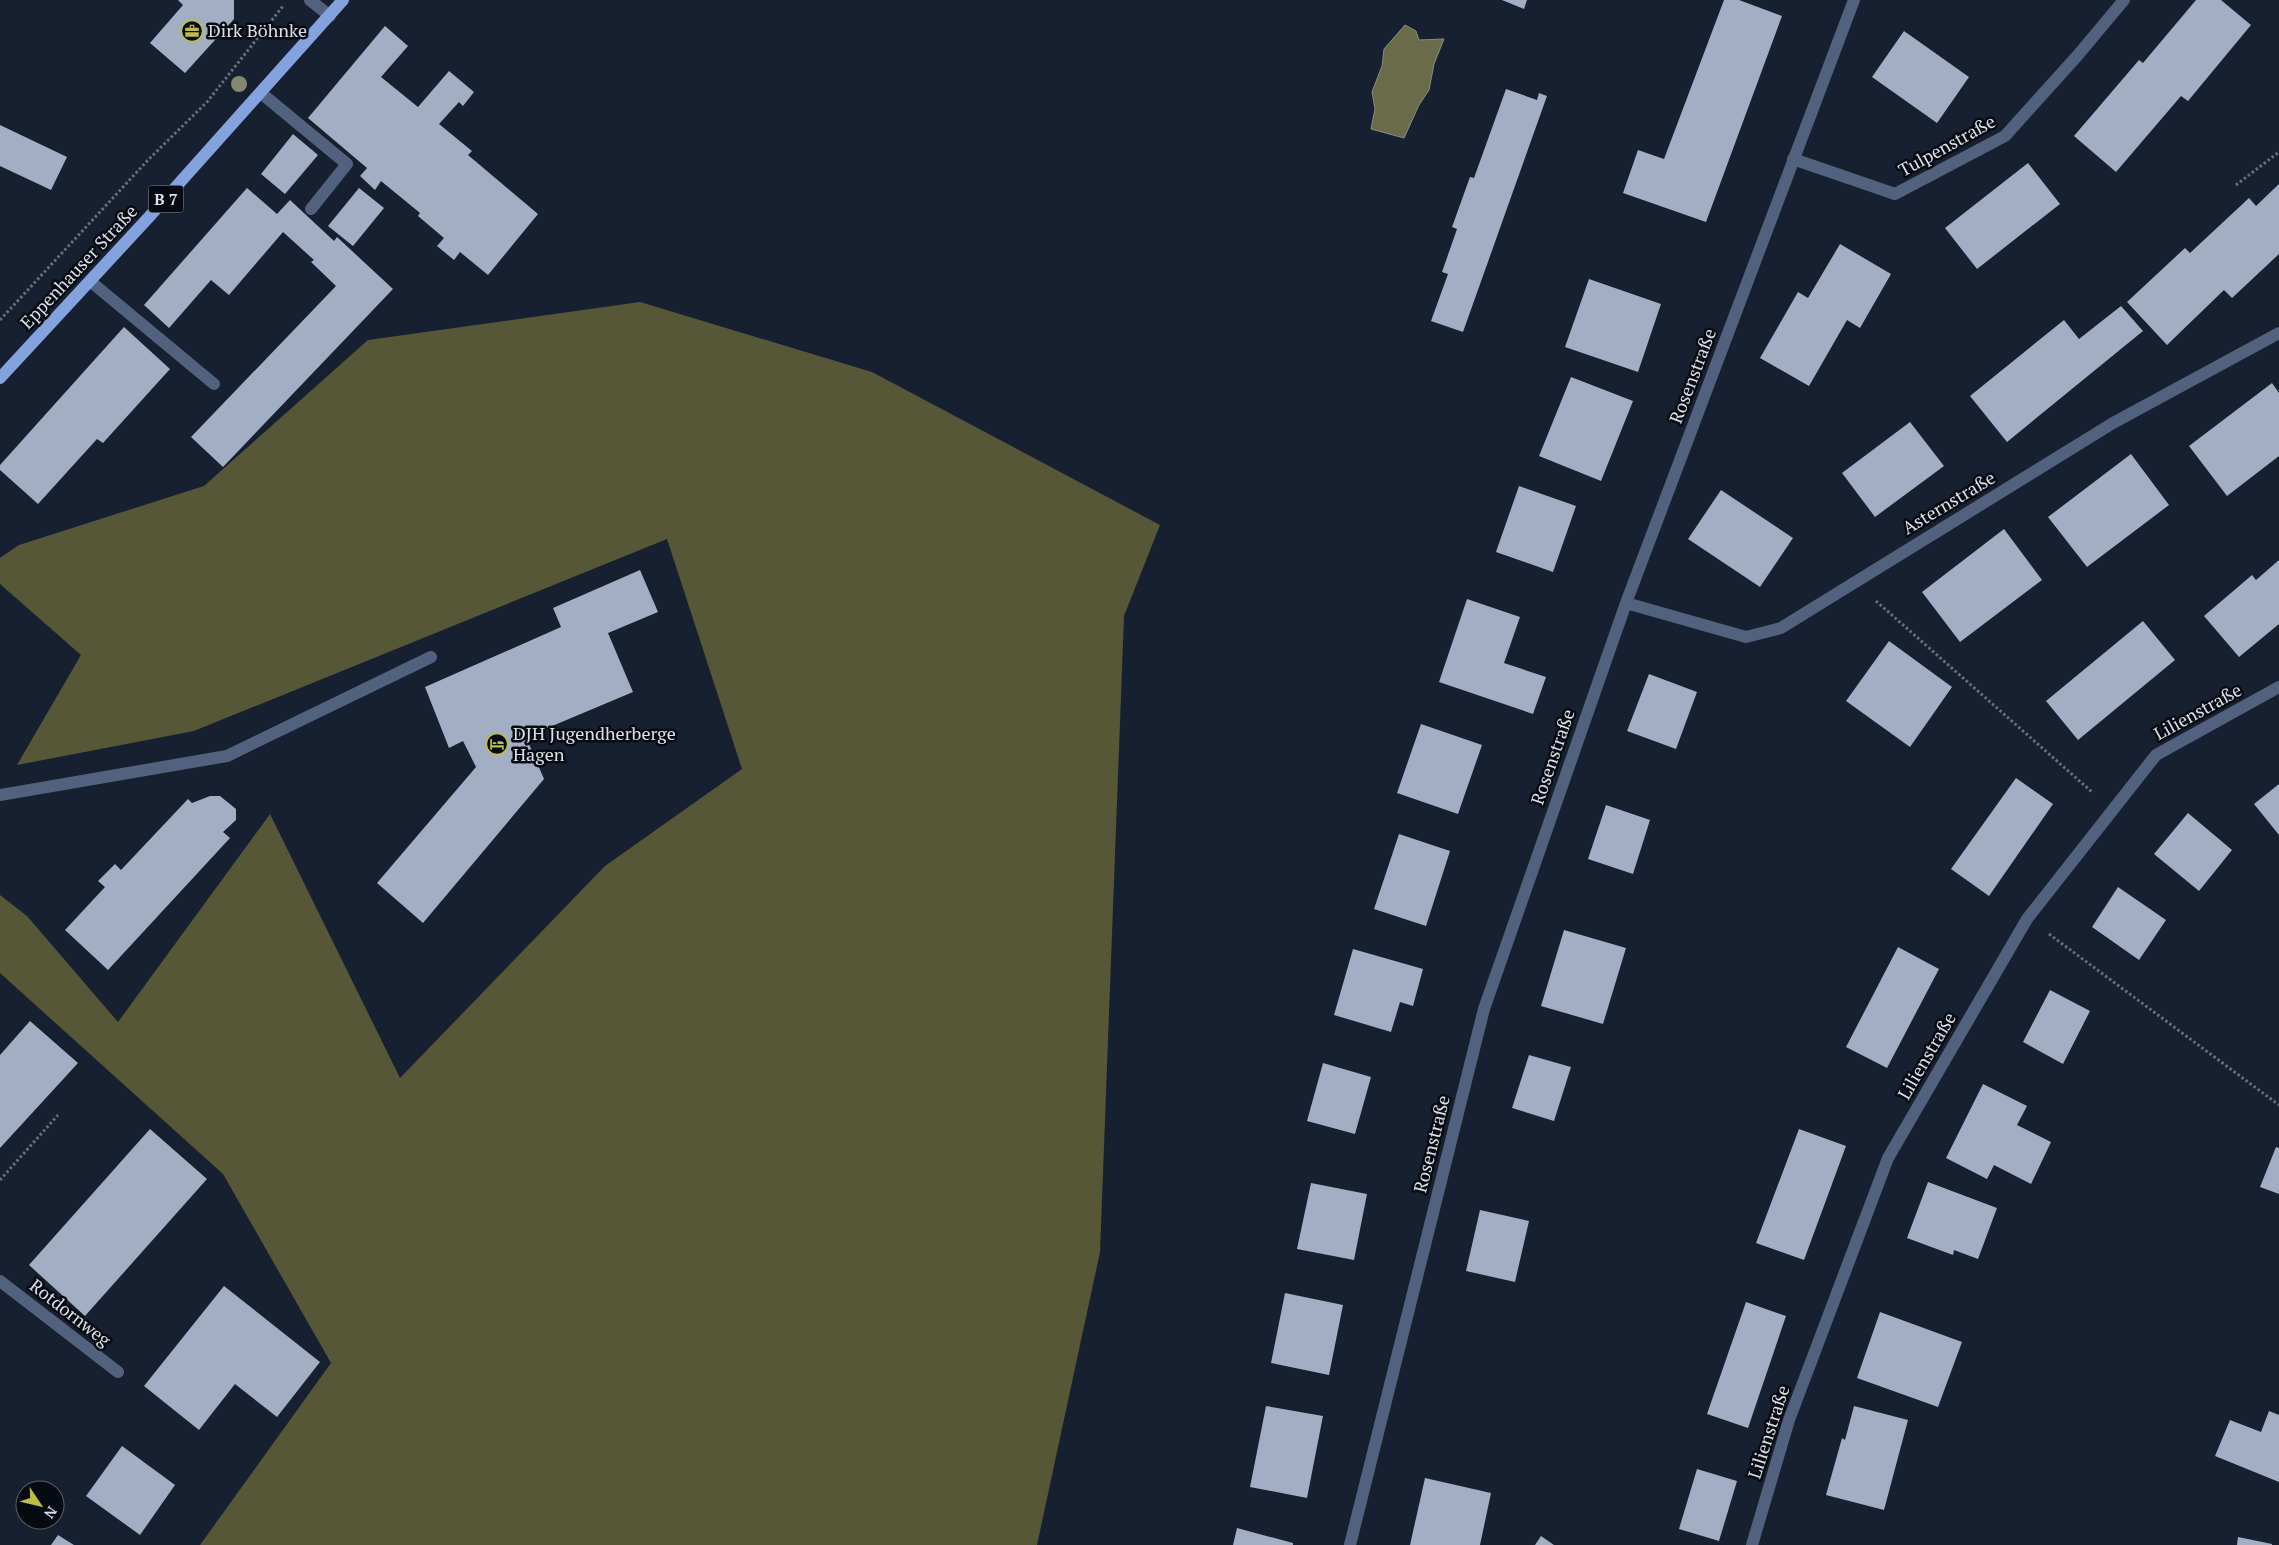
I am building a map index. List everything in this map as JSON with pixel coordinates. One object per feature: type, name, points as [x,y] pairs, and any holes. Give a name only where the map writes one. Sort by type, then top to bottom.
[{"type":"main road","name":"Eppenhauser Straße","points":[[0,378],[262,93],[343,0]]},
{"type":"street","points":[[310,0],[330,16]]},
{"type":"street","name":"Rosenstraße","points":[[1350,1545],[1484,1009],[1626,603],[1854,0]]},
{"type":"street","name":"Tulpenstraße","points":[[1793,159],[1895,194],[2005,136],[2078,55],[2124,0]]},
{"type":"street","points":[[262,93],[348,164],[311,209]]},
{"type":"street","points":[[90,281],[214,384]]},
{"type":"street","name":"Asternstraße","points":[[1626,603],[1746,637],[1781,628],[2113,424],[2279,333]]},
{"type":"street","points":[[0,796],[227,756],[431,657]]},
{"type":"street","name":"Lilienstraße","points":[[1752,1545],[1790,1420],[1888,1158],[2027,919],[2156,755],[2279,687]]},
{"type":"street","name":"Rotdornweg","points":[[0,1281],[118,1372]]},
{"type":"path","points":[[0,320],[148,160],[206,102],[289,0]]},
{"type":"path","points":[[2236,185],[2279,152]]},
{"type":"path","points":[[1855,582],[2113,811]]},
{"type":"path","points":[[2058,940],[2279,1105]]},
{"type":"path","points":[[0,1180],[58,1115]]},
{"type":"shaded area","points":[[1405,25],[1416,31],[1419,40],[1444,39],[1434,64],[1429,90],[1419,105],[1404,138],[1371,129],[1375,109],[1372,92],[1382,66],[1384,49]]},
{"type":"shaded area","points":[[640,302],[872,372],[1160,525],[1124,616],[1100,1252],[1037,1545],[200,1545],[331,1363],[223,1174],[0,973],[0,895],[27,916],[118,1022],[270,814],[400,1078],[605,866],[742,769],[667,539],[194,731],[17,765],[81,655],[0,584],[0,558],[19,545],[204,486],[368,340]]},
{"type":"building","name":"Dirk Böhnke","points":[[178,0],[234,0],[234,19],[185,73],[150,43],[183,5]]},
{"type":"building","points":[[1502,0],[1527,0],[1524,9]]},
{"type":"building","points":[[1724,0],[1739,0],[1782,16],[1706,222],[1623,193],[1638,150],[1664,159]]},
{"type":"building","points":[[2196,0],[2221,0],[2251,25],[2188,101],[2181,96],[2116,172],[2074,136],[2139,60],[2143,63]]},
{"type":"building","points":[[385,26],[408,46],[381,77],[418,107],[449,71],[474,92],[463,106],[459,102],[439,124],[472,151],[468,155],[538,214],[488,275],[460,252],[454,260],[437,246],[444,238],[418,216],[420,213],[381,181],[375,190],[360,176],[367,168],[308,118]]},
{"type":"building","points":[[1904,31],[1969,77],[1937,123],[1872,77]]},
{"type":"building","points":[[1506,89],[1537,100],[1539,93],[1547,96],[1463,332],[1431,321],[1448,274],[1442,272],[1457,229],[1452,227],[1470,177],[1474,178]]},
{"type":"building","points":[[0,125],[67,157],[51,190],[0,166]]},
{"type":"building","points":[[293,134],[318,155],[285,194],[261,174]]},
{"type":"building","points":[[2028,163],[2060,204],[1977,269],[1945,228]]},
{"type":"building","points":[[2279,184],[2279,254],[2232,298],[2224,290],[2167,345],[2127,302],[2185,248],[2190,253],[2249,198],[2256,206]]},
{"type":"building","points":[[247,188],[277,214],[290,200],[334,241],[337,237],[393,289],[223,467],[191,437],[336,286],[311,262],[314,260],[283,232],[229,295],[211,280],[169,328],[144,305]]},
{"type":"building","points":[[359,188],[384,208],[353,246],[328,226]]},
{"type":"building","points":[[1840,244],[1891,274],[1860,328],[1847,320],[1809,386],[1760,358],[1798,292],[1808,298]]},
{"type":"building","points":[[1589,279],[1661,304],[1638,372],[1565,347]]},
{"type":"building","points":[[2121,306],[2143,331],[2007,442],[1970,396],[2064,320],[2079,339]]},
{"type":"building","points":[[124,327],[170,369],[103,443],[97,439],[38,504],[0,470],[0,465]]},
{"type":"building","points":[[1571,377],[1633,401],[1601,481],[1539,456]]},
{"type":"building","points":[[2272,383],[2279,393],[2279,456],[2227,496],[2189,446]]},
{"type":"building","points":[[1910,422],[1944,466],[1875,517],[1842,473]]},
{"type":"building","points":[[2131,454],[2169,505],[2087,567],[2048,517]]},
{"type":"building","points":[[1519,486],[1576,506],[1553,572],[1496,552]]},
{"type":"building","points":[[1721,490],[1793,538],[1760,587],[1688,539]]},
{"type":"building","points":[[2004,529],[2042,580],[1960,642],[1922,592]]},
{"type":"building","points":[[2279,560],[2279,624],[2239,657],[2204,616],[2252,575],[2256,580]]},
{"type":"building","name":"DJH Jugendherberge Hagen","points":[[640,570],[658,612],[608,633],[633,692],[526,737],[544,779],[423,923],[377,883],[476,767],[463,741],[449,748],[425,687],[561,627],[553,608]]},
{"type":"building","points":[[1467,599],[1520,617],[1504,663],[1546,677],[1533,714],[1439,682]]},
{"type":"building","points":[[2143,621],[2175,660],[2078,740],[2046,701]]},
{"type":"building","points":[[1889,641],[1952,687],[1910,747],[1846,701]]},
{"type":"building","points":[[1649,674],[1697,692],[1676,749],[1627,731]]},
{"type":"building","points":[[1421,724],[1482,745],[1458,814],[1397,793]]},
{"type":"building","points":[[2016,778],[2053,804],[1989,896],[1951,869]]},
{"type":"building","points":[[2279,784],[2279,835],[2254,804]]},
{"type":"building","points":[[210,796],[220,796],[236,809],[236,820],[223,832],[230,838],[108,970],[65,930],[105,887],[98,881],[115,864],[121,870],[188,799],[192,803]]},
{"type":"building","points":[[1606,805],[1650,820],[1633,874],[1588,859]]},
{"type":"building","points":[[2188,813],[2232,850],[2199,891],[2154,854]]},
{"type":"building","points":[[1399,834],[1450,851],[1426,926],[1374,909]]},
{"type":"building","points":[[2118,887],[2166,920],[2139,960],[2092,927]]},
{"type":"building","points":[[1564,930],[1626,948],[1603,1024],[1541,1006]]},
{"type":"building","points":[[1898,947],[1939,969],[1887,1068],[1846,1047]]},
{"type":"building","points":[[1353,949],[1423,969],[1413,1006],[1400,1002],[1391,1032],[1334,1015]]},
{"type":"building","points":[[2050,990],[2090,1011],[2063,1064],[2023,1042]]},
{"type":"building","points":[[30,1021],[78,1063],[0,1148],[0,1055]]},
{"type":"building","points":[[1529,1055],[1571,1067],[1554,1121],[1512,1108]]},
{"type":"building","points":[[1323,1063],[1371,1077],[1355,1134],[1307,1121]]},
{"type":"building","points":[[1983,1084],[2027,1106],[2017,1125],[2051,1142],[2031,1184],[1994,1165],[1987,1179],[1946,1158]]},
{"type":"building","points":[[150,1129],[207,1179],[85,1316],[29,1265]]},
{"type":"building","points":[[1799,1129],[1846,1146],[1804,1260],[1756,1243]]},
{"type":"building","points":[[2276,1147],[2279,1148],[2279,1194],[2260,1187]]},
{"type":"building","points":[[1928,1182],[1997,1208],[1978,1259],[1954,1250],[1953,1255],[1907,1238]]},
{"type":"building","points":[[1311,1183],[1367,1194],[1354,1260],[1297,1249]]},
{"type":"building","points":[[1480,1210],[1529,1221],[1515,1282],[1466,1271]]},
{"type":"building","points":[[224,1286],[320,1362],[277,1417],[235,1384],[199,1430],[144,1386]]},
{"type":"building","points":[[1285,1293],[1343,1305],[1329,1375],[1271,1363]]},
{"type":"building","points":[[1746,1302],[1786,1316],[1748,1428],[1707,1414]]},
{"type":"building","points":[[1880,1312],[1962,1342],[1938,1407],[1857,1378]]},
{"type":"building","points":[[1266,1406],[1323,1416],[1307,1498],[1250,1487]]},
{"type":"building","points":[[1854,1406],[1908,1420],[1884,1510],[1826,1495],[1842,1438],[1845,1440]]},
{"type":"building","points":[[2269,1411],[2279,1415],[2279,1482],[2215,1456],[2230,1420],[2261,1432]]},
{"type":"building","points":[[122,1446],[175,1485],[140,1535],[86,1496]]},
{"type":"building","points":[[1697,1469],[1737,1481],[1719,1541],[1679,1529]]},
{"type":"building","points":[[1425,1478],[1491,1493],[1480,1545],[1410,1545]]},
{"type":"building","points":[[1237,1528],[1293,1543],[1293,1545],[1233,1545]]},
{"type":"building","points":[[58,1535],[74,1545],[51,1545]]},
{"type":"building","points":[[1541,1536],[1554,1545],[1535,1545]]},
{"type":"building","points":[[2238,1537],[2272,1544],[2272,1545],[2237,1545]]},
{"type":"place","name":"Dirk Böhnke","points":[[192,31]]},
{"type":"place","name":"DJH Jugendherberge Hagen","points":[[497,744]]}]
